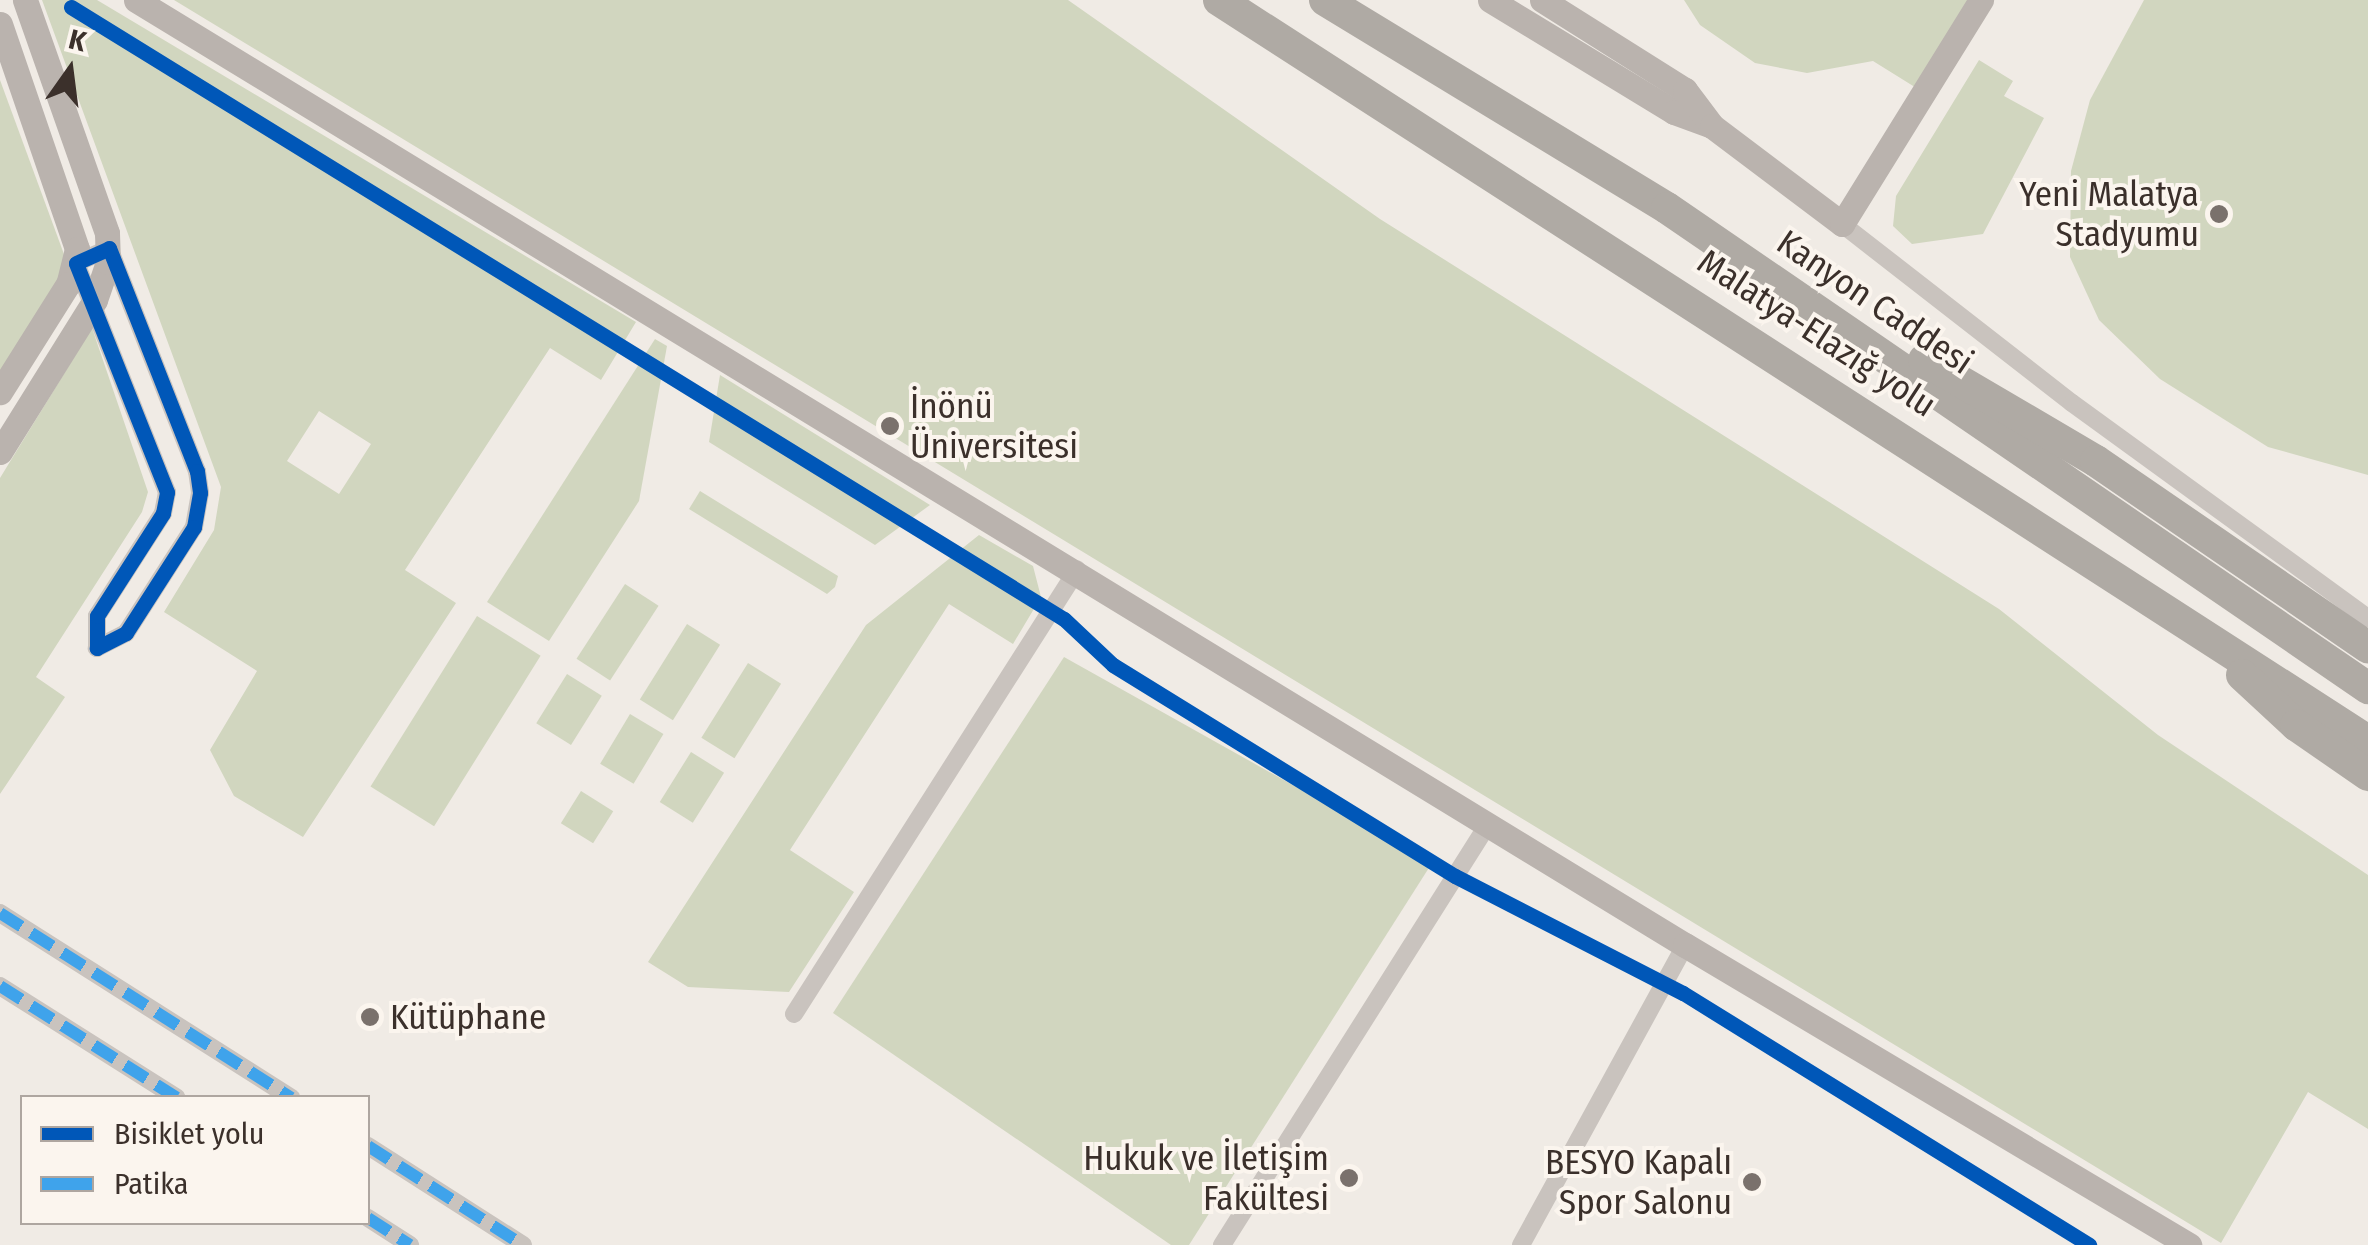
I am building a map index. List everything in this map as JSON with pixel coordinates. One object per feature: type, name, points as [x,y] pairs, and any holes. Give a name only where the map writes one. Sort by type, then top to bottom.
[{"type":"highway","name":"Malatya-Elazığ yolu","points":[[1219,0],[2169,608],[2368,741]]},
{"type":"highway","name":"Kanyon Caddesi","points":[[1325,0],[1674,213],[2368,688]]},
{"type":"highway","points":[[1674,213],[2096,461],[2368,647]]},
{"type":"highway","points":[[2169,608],[2296,726],[2368,775]]},
{"type":"main road","points":[[0,452],[95,300],[108,248],[25,0]]},
{"type":"main road","points":[[136,0],[1078,570],[1685,946],[2189,1245]]},
{"type":"main road","points":[[1490,0],[1674,112],[1712,126],[1842,224],[1981,0]]},
{"type":"main road","points":[[1542,0],[1686,90],[1712,126]]},
{"type":"main road","points":[[0,24],[76,240],[76,262],[0,392]]},
{"type":"street","points":[[1842,224],[2072,403],[2368,618]]},
{"type":"street","points":[[108,248],[197,471],[200,494],[194,527],[126,633],[97,648],[98,616],[163,513],[166,492],[95,300],[76,262],[108,248]]},
{"type":"street","points":[[794,1014],[1078,570]]},
{"type":"street","points":[[1222,1245],[1488,825]]},
{"type":"street","points":[[0,913],[286,1095]]},
{"type":"street","points":[[1521,1245],[1685,946]]},
{"type":"street","points":[[0,986],[172,1095]]},
{"type":"street","points":[[370,1147],[523,1245]]},
{"type":"street","points":[[370,1219],[410,1245]]},
{"type":"green space","points":[[42,0],[97,0],[636,322],[601,380],[550,348],[405,570],[456,603],[303,837],[234,796],[210,750],[257,671],[164,612],[214,530],[221,487]],"holes":[[[319,411],[371,444],[339,494],[287,461]]]},
{"type":"green space","points":[[174,0],[1068,0],[1380,219],[1999,609],[2158,735],[2368,875],[2368,1129],[2308,1092],[2221,1243]]},
{"type":"green space","points":[[1684,0],[1974,0],[1918,89],[1873,61],[1807,73],[1755,63],[1700,25]]},
{"type":"green space","name":"Yeni Malatya Stadyumu","points":[[2144,0],[2368,0],[2368,475],[2268,447],[2160,379],[2099,320],[2070,257],[2071,171],[2090,100]]},
{"type":"green space","points":[[1979,60],[2013,81],[2004,96],[2044,118],[1983,234],[1912,244],[1893,226],[1896,196]]},
{"type":"green space","points":[[0,80],[72,276],[0,391]]},
{"type":"green space","points":[[92,328],[148,492],[142,512],[36,677],[65,697],[0,794],[0,478]]},
{"type":"green space","points":[[655,339],[667,346],[639,501],[549,641],[487,602]]},
{"type":"green space","points":[[720,375],[930,505],[875,545],[709,442]]},
{"type":"green space","points":[[700,491],[838,576],[835,587],[827,594],[689,509]]},
{"type":"green space","points":[[979,535],[1033,566],[1041,597],[1013,644],[949,604],[790,850],[854,892],[789,992],[688,987],[648,962],[866,625]]},
{"type":"green space","points":[[625,584],[659,606],[610,680],[577,659]]},
{"type":"green space","points":[[477,616],[541,656],[434,826],[370,786]]},
{"type":"green space","points":[[687,624],[720,645],[673,720],[640,699]]},
{"type":"green space","points":[[1064,657],[1432,863],[1189,1245],[1171,1245],[833,1013]]},
{"type":"green space","points":[[748,663],[781,684],[734,758],[701,738]]},
{"type":"green space","points":[[567,674],[602,696],[571,745],[536,723]]},
{"type":"green space","points":[[630,714],[663,734],[634,784],[600,764]]},
{"type":"green space","points":[[691,752],[724,773],[693,823],[660,802]]},
{"type":"green space","points":[[581,791],[613,811],[593,843],[561,823]]},
{"type":"marked path","points":[[0,913],[286,1095]]},
{"type":"marked path","points":[[0,986],[172,1095]]},
{"type":"marked path","points":[[370,1147],[523,1245]]},
{"type":"marked path","points":[[370,1219],[410,1245]]},
{"type":"cycle path","points":[[71,7],[1064,619],[1113,665],[1455,876],[1683,993],[2089,1245]]},
{"type":"cycle path","points":[[109,248],[197,471],[200,493],[194,527],[126,633],[97,648],[97,616],[163,513],[167,492],[76,263],[109,248]]},
{"type":"place","name":"Yeni Malatya Stadyumu","points":[[2219,214]]},
{"type":"place","name":"İnönü Üniversitesi","points":[[890,426]]},
{"type":"place","name":"Kütüphane","points":[[370,1017]]},
{"type":"place","name":"Hukuk ve İletişim Fakültesi","points":[[1349,1178]]},
{"type":"place","name":"BESYO Kapalı Spor Salonu","points":[[1752,1182]]}]
